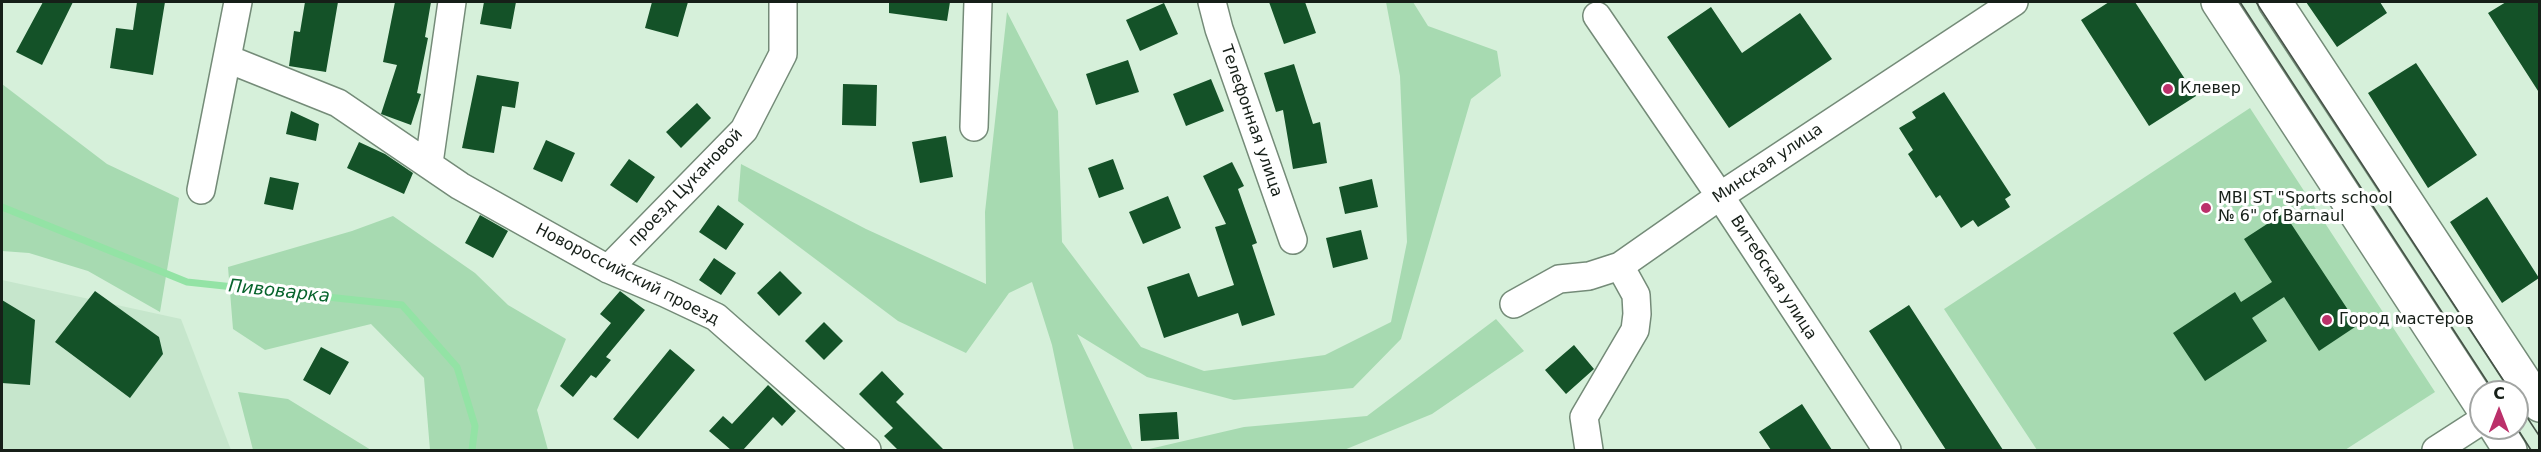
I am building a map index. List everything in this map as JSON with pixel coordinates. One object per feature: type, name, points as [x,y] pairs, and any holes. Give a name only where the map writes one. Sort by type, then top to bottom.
[{"type":"main road","points":[[2218,2],[2469,387]]},
{"type":"main road","points":[[2275,2],[2517,380]]},
{"type":"street","points":[[201,190],[238,2]]},
{"type":"street","points":[[429,163],[452,2]]},
{"type":"street","name":"проезд Цукановой","points":[[608,269],[744,130],[783,54],[783,2]]},
{"type":"street","points":[[974,127],[978,2]]},
{"type":"street","name":"Телефонная улица","points":[[1212,2],[1219,29],[1293,240]]},
{"type":"street","name":"Минская улица","points":[[1514,304],[1558,279],[1589,276],[1620,266],[1720,196],[2014,2]]},
{"type":"street","name":"Витебская улица","points":[[1597,16],[1720,196],[1887,450]]},
{"type":"street","name":"Новороссийский проезд","points":[[228,59],[338,103],[460,186],[608,269],[716,318],[867,450]]},
{"type":"street","points":[[1589,450],[1584,417],[1635,330],[1636,296],[1620,266]]},
{"type":"street","points":[[2436,450],[2469,429]]},
{"type":"shaded area","points":[[1386,2],[1413,2],[1428,26],[1497,51],[1501,76],[1471,99],[1401,339],[1353,388],[1234,400],[1147,377],[1077,334],[1133,450],[1074,450],[1052,345],[1032,282],[1009,293],[966,353],[898,321],[738,201],[741,164],[866,229],[986,284],[985,212],[1007,12],[1058,111],[1062,242],[1141,347],[1204,371],[1325,355],[1391,322],[1407,242],[1400,76]]},
{"type":"shaded area","points":[[2,84],[107,164],[179,198],[160,312],[88,271],[29,253],[2,251]]},
{"type":"shaded area","name":"MBI ST \"Sports school № 6\" of Barnaul","points":[[2250,108],[2435,392],[2345,450],[2037,450],[1944,309]]},
{"type":"shaded area","points":[[393,216],[475,273],[508,305],[566,339],[537,410],[548,450],[430,450],[424,378],[371,324],[265,350],[233,329],[228,267],[352,231]]},
{"type":"shaded area","points":[[2,280],[181,319],[231,450],[2,450]]},
{"type":"shaded area","points":[[1496,319],[1524,351],[1432,414],[1344,450],[1145,450],[1244,427],[1367,416]]},
{"type":"shaded area","points":[[238,392],[288,399],[371,450],[253,450]]},
{"type":"building","points":[[43,2],[73,2],[42,65],[16,52]]},
{"type":"building","points":[[137,2],[165,2],[153,75],[110,68],[116,28],[133,30]]},
{"type":"building","points":[[305,2],[338,2],[326,72],[289,66],[294,31],[300,32]]},
{"type":"building","points":[[395,2],[431,2],[425,37],[428,38],[417,93],[421,94],[411,125],[381,114],[397,65],[383,62]]},
{"type":"building","points":[[484,2],[516,2],[511,29],[480,24]]},
{"type":"building","points":[[652,2],[688,2],[678,37],[645,28]]},
{"type":"building","points":[[889,2],[950,2],[947,21],[889,13]]},
{"type":"building","points":[[1269,2],[1305,2],[1316,33],[1284,44]]},
{"type":"building","points":[[2109,2],[2135,2],[2196,96],[2149,126],[2081,20]]},
{"type":"building","points":[[2306,2],[2380,2],[2387,13],[2337,47]]},
{"type":"building","points":[[2506,2],[2540,2],[2540,94],[2488,13]]},
{"type":"building","points":[[1164,3],[1178,34],[1140,51],[1126,20]]},
{"type":"building","points":[[1711,7],[1742,53],[1800,13],[1832,59],[1729,128],[1667,37]]},
{"type":"building","points":[[1128,60],[1139,92],[1096,105],[1086,74]]},
{"type":"building","points":[[2416,63],[2477,155],[2428,188],[2368,93]]},
{"type":"building","points":[[1294,64],[1313,124],[1320,122],[1327,163],[1293,169],[1283,110],[1276,112],[1264,73]]},
{"type":"building","points":[[477,75],[519,82],[515,108],[502,106],[494,153],[462,148]]},
{"type":"building","points":[[1211,79],[1224,111],[1186,126],[1173,94]]},
{"type":"building","points":[[843,84],[877,85],[876,126],[842,125]]},
{"type":"building","points":[[1944,92],[2011,195],[2005,199],[2010,207],[1978,227],[1973,220],[1961,228],[1940,195],[1936,198],[1908,154],[1913,150],[1899,128],[1916,118],[1912,112]]},
{"type":"building","points":[[697,103],[711,118],[681,148],[666,132]]},
{"type":"building","points":[[291,111],[319,124],[316,141],[286,134]]},
{"type":"building","points":[[946,136],[953,177],[920,183],[912,142]]},
{"type":"building","points":[[546,140],[575,153],[562,182],[533,169]]},
{"type":"building","points":[[359,142],[385,154],[413,173],[404,194],[347,168]]},
{"type":"building","points":[[629,159],[655,177],[637,203],[610,185]]},
{"type":"building","points":[[1113,159],[1124,189],[1099,198],[1088,168]]},
{"type":"building","points":[[1232,162],[1244,186],[1238,189],[1257,243],[1252,245],[1275,315],[1242,326],[1238,313],[1164,338],[1147,287],[1189,273],[1198,297],[1234,285],[1215,227],[1226,224],[1203,176]]},
{"type":"building","points":[[270,177],[299,183],[293,210],[264,204]]},
{"type":"building","points":[[1372,179],[1378,207],[1345,214],[1339,187]]},
{"type":"building","points":[[1168,196],[1181,228],[1143,244],[1129,212]]},
{"type":"building","points":[[2487,197],[2539,278],[2502,303],[2450,222]]},
{"type":"building","points":[[718,205],[744,224],[726,250],[699,232]]},
{"type":"building","points":[[2284,213],[2358,325],[2319,351],[2284,297],[2252,318],[2267,341],[2205,381],[2173,333],[2235,292],[2241,302],[2272,282],[2244,239]]},
{"type":"building","points":[[480,215],[508,231],[493,258],[465,243]]},
{"type":"building","points":[[1361,230],[1368,259],[1333,268],[1326,238]]},
{"type":"building","points":[[714,258],[736,273],[721,295],[699,280]]},
{"type":"building","points":[[780,271],[802,293],[779,316],[757,293]]},
{"type":"building","points":[[95,291],[159,337],[163,354],[130,398],[55,342]]},
{"type":"building","points":[[620,291],[645,310],[606,357],[611,360],[596,378],[591,375],[573,397],[560,386],[611,323],[600,314]]},
{"type":"building","points":[[2,300],[35,320],[30,385],[2,383]]},
{"type":"building","points":[[1909,305],[2003,450],[1946,450],[1869,331]]},
{"type":"building","points":[[824,322],[843,341],[824,360],[805,341]]},
{"type":"building","points":[[1574,345],[1594,369],[1566,394],[1545,370]]},
{"type":"building","points":[[321,347],[349,362],[330,395],[303,380]]},
{"type":"building","points":[[670,349],[695,370],[638,439],[613,419]]},
{"type":"building","points":[[882,371],[904,394],[896,402],[944,450],[898,450],[884,436],[893,428],[859,394]]},
{"type":"building","points":[[768,385],[796,411],[782,426],[773,417],[743,450],[731,450],[709,431],[723,416],[732,424]]},
{"type":"building","points":[[1802,404],[1832,450],[1771,450],[1759,432]]},
{"type":"building","points":[[1177,412],[1179,439],[1141,441],[1139,414]]},
{"type":"waterway","name":"Пивоварка","points":[[2,207],[187,282],[402,305],[457,367],[475,426],[472,450]]},
{"type":"tram line","points":[[2240,2],[2486,380]]},
{"type":"tram line","points":[[2256,2],[2503,380]]},
{"type":"tram line","points":[[2529,420],[2540,437]]},
{"type":"tram line","points":[[2525,440],[2531,450]]},
{"type":"place","name":"Клевер","points":[[2168,89]]},
{"type":"place","name":"MBI ST \"Sports school № 6\" of Barnaul","points":[[2206,208]]},
{"type":"place","name":"Город мастеров","points":[[2327,320]]}]
